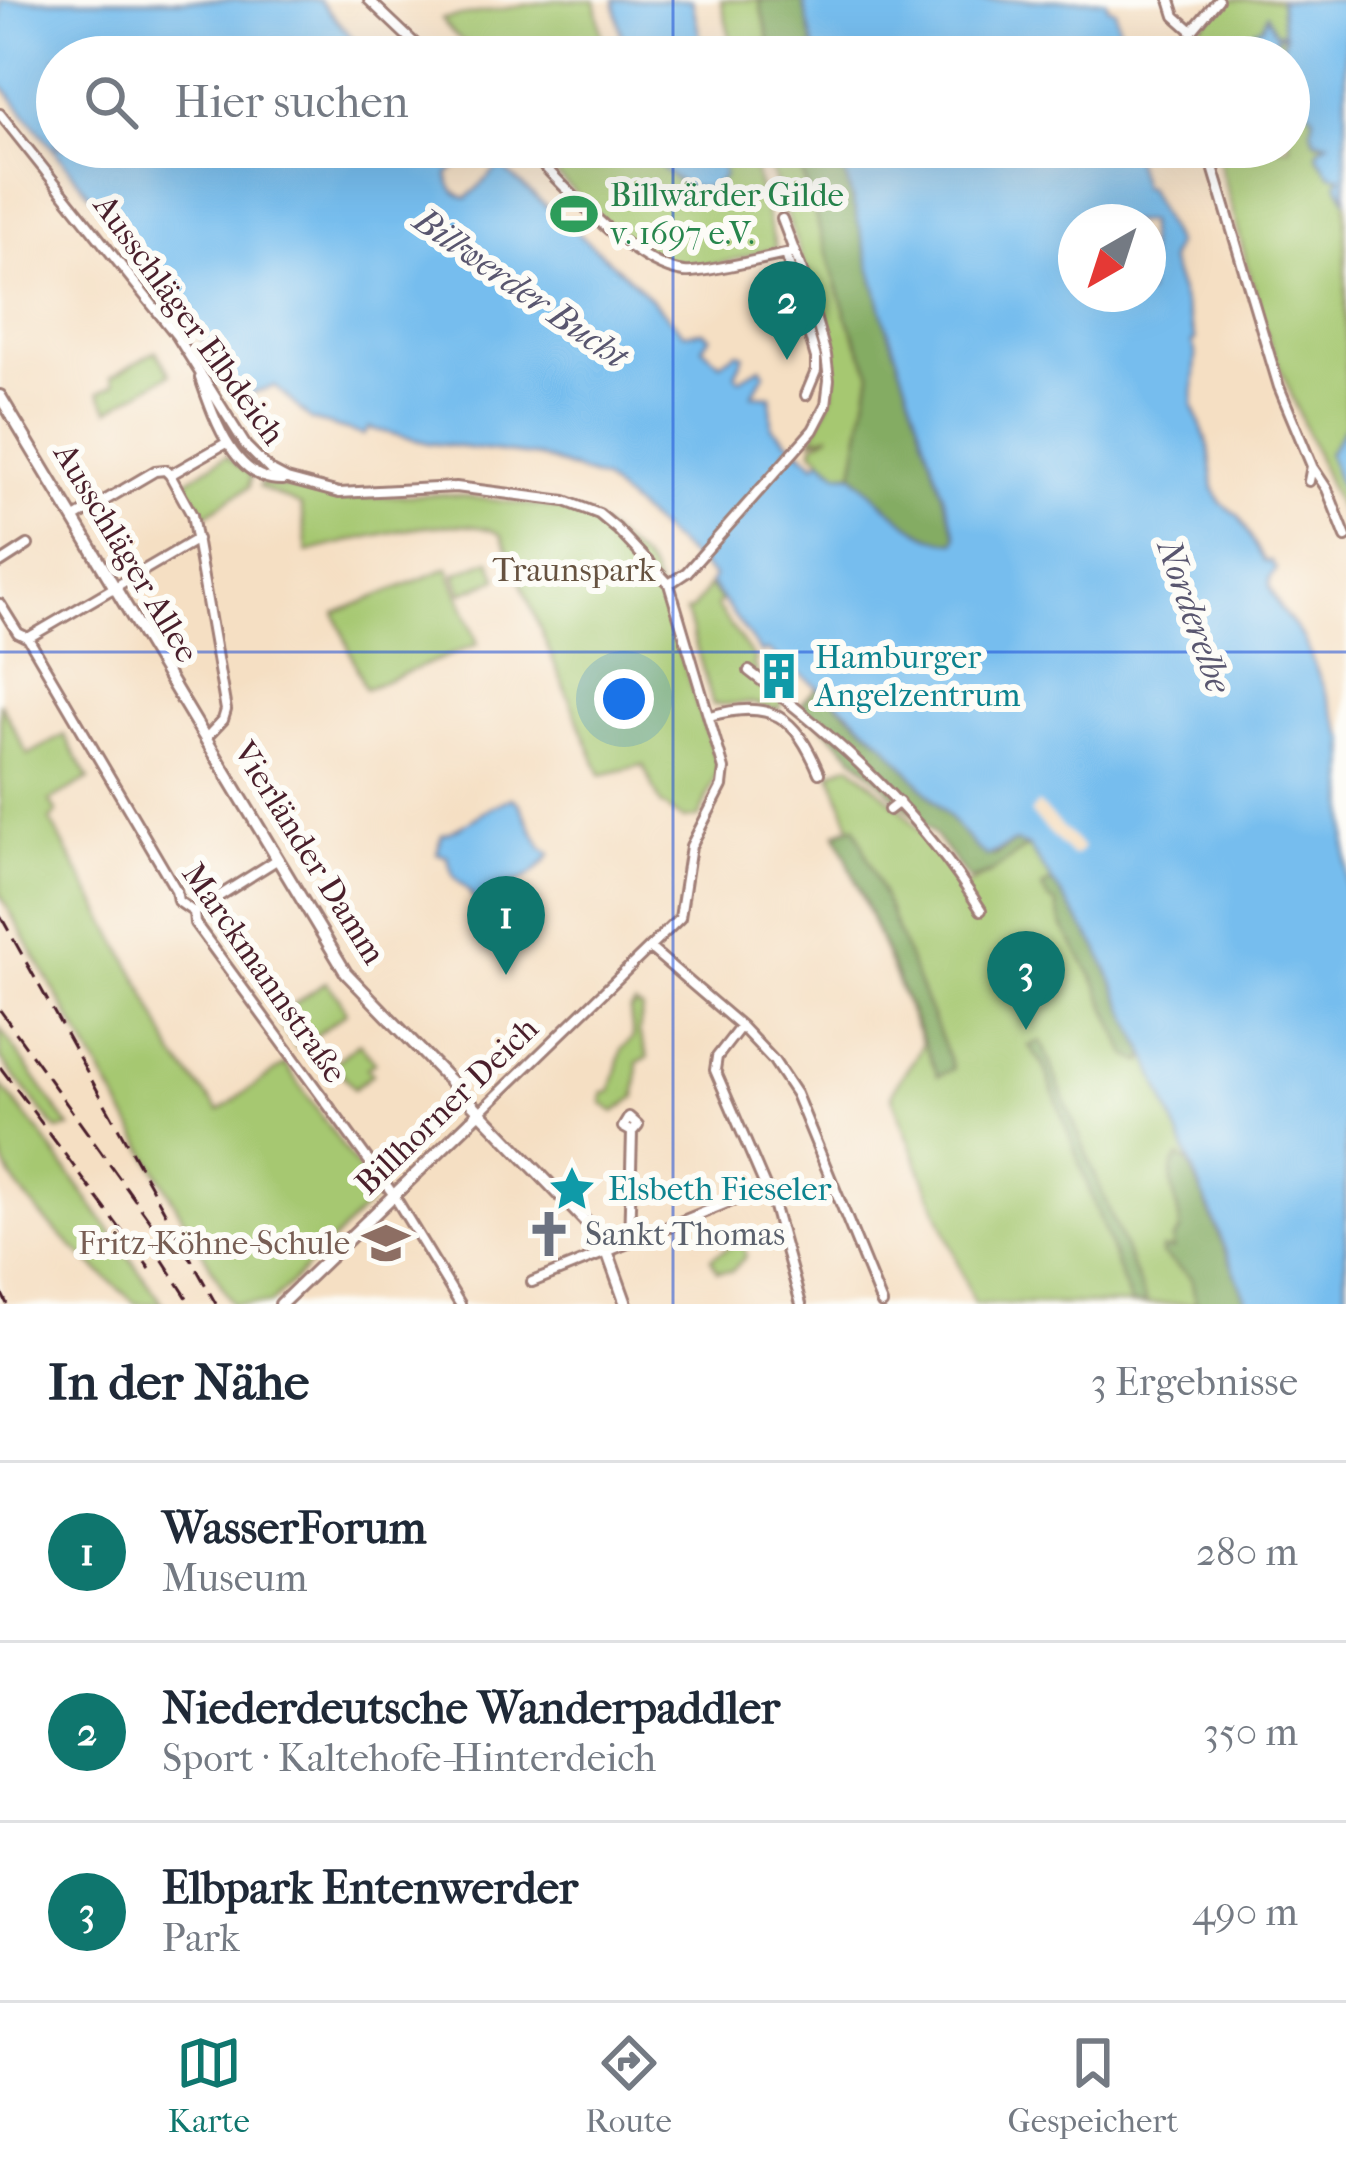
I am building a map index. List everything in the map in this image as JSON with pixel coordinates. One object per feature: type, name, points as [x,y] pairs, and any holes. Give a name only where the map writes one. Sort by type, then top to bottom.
[{"type":"street","points":[[369,0],[407,36]]},
{"type":"street","points":[[1169,0],[1175,16],[1192,31]]},
{"type":"street","points":[[1190,36],[1218,0]]},
{"type":"street","name":"Ausschläger Elbdeich","points":[[0,114],[36,159]]},
{"type":"street","name":"Ausschläger Elbdeich","points":[[43,168],[163,318],[262,465],[287,479],[339,493],[456,488],[566,501],[599,514],[669,584],[722,758],[723,781],[691,846],[682,914],[650,948]]},
{"type":"street","points":[[547,168],[621,238],[666,267],[695,272],[790,253]]},
{"type":"street","points":[[1213,168],[1279,386],[1346,537]]},
{"type":"street","points":[[782,219],[816,358],[806,395]]},
{"type":"street","points":[[669,584],[696,561],[822,416],[829,374],[813,308],[790,253]]},
{"type":"street","points":[[196,365],[226,442],[258,472],[273,480],[287,479]]},
{"type":"street","name":"Ausschläger Allee","points":[[0,396],[206,738]]},
{"type":"street","points":[[75,518],[155,471],[170,475],[226,442]]},
{"type":"street","points":[[1309,481],[1312,466]]},
{"type":"street","name":"Vierländer Damm","points":[[170,475],[192,514],[226,710],[206,738],[346,973],[587,1224],[607,1251],[626,1304]]},
{"type":"street","points":[[28,638],[196,539]]},
{"type":"street","points":[[0,563],[28,545]]},
{"type":"street","name":"Marckmannstraße","points":[[0,604],[17,633],[28,638],[176,890],[178,901],[194,912],[195,923],[392,1194],[460,1304]]},
{"type":"street","points":[[749,671],[814,722],[899,802],[956,871],[981,910]]},
{"type":"street","points":[[710,716],[755,709],[778,716],[797,730],[819,773]]},
{"type":"street","points":[[797,730],[814,722]]},
{"type":"street","points":[[889,810],[899,802]]},
{"type":"street","points":[[194,912],[278,859]]},
{"type":"street","points":[[650,948],[741,1026],[774,1061],[805,1113],[882,1304]]},
{"type":"street","name":"Billhorner Deich","points":[[281,1304],[650,948]]},
{"type":"street","points":[[741,1026],[717,1057],[715,1070],[774,1208],[801,1304]]},
{"type":"street","points":[[629,1243],[632,1132]]},
{"type":"street","points":[[532,1282],[764,1188]]},
{"type":"green space","points":[[556,0],[595,0],[602,36],[456,36],[442,19]]},
{"type":"green space","points":[[721,0],[759,0],[768,36],[730,36]]},
{"type":"green space","points":[[759,0],[803,0],[811,36],[768,36]]},
{"type":"green space","points":[[1227,0],[1280,0],[1285,25],[1284,36],[1197,36]]},
{"type":"green space","points":[[1310,110],[1317,141],[1328,142],[1317,155],[1330,174],[1341,176],[1339,188],[1346,199],[1346,425],[1328,454],[1346,502],[1346,526],[1267,336],[1221,168],[1310,168]]},
{"type":"green space","points":[[551,168],[754,168],[776,248],[724,263],[671,264],[605,222]]},
{"type":"green space","points":[[770,168],[800,168],[846,315],[871,373],[853,473],[838,473],[813,450],[814,444],[831,434],[812,439],[833,393],[831,357]]},
{"type":"green space","points":[[800,168],[844,168],[884,317],[957,536],[955,542],[913,527],[853,473],[871,373],[846,315]]},
{"type":"green space","points":[[156,351],[170,374],[109,410],[99,393],[115,384],[111,377]]},
{"type":"green space","points":[[226,456],[251,475],[249,487],[205,515],[185,482]]},
{"type":"green space","name":"Traunspark","points":[[261,483],[342,498],[446,494],[563,509],[595,521],[653,574],[719,768],[699,817],[683,819],[661,804],[643,765],[601,775],[501,535],[483,528],[434,526],[307,552],[301,506],[259,487]]},
{"type":"green space","points":[[490,560],[498,579],[462,593],[455,574]]},
{"type":"green space","points":[[448,568],[478,644],[365,689],[335,613]]},
{"type":"green space","points":[[709,585],[721,601],[716,606],[756,661],[755,671],[783,700],[779,710],[752,703],[713,705],[686,612]]},
{"type":"green space","points":[[818,687],[884,743],[976,848],[994,856],[1015,842],[1028,846],[991,873],[969,880],[933,833],[801,704]]},
{"type":"green space","points":[[0,702],[28,755],[64,735],[89,779],[50,801],[57,813],[50,820],[143,988],[175,1057],[219,1111],[285,1064],[377,1196],[270,1304],[232,1304],[0,894]]},
{"type":"green space","points":[[850,764],[900,808],[965,886],[991,873],[1019,832],[1098,940],[1254,1304],[974,1304],[892,1097],[922,1043],[836,833],[850,826],[831,772]]},
{"type":"green space","points":[[855,826],[953,1069],[938,1076],[836,833]]},
{"type":"green space","points":[[1048,883],[1057,885],[1097,947],[1146,1055],[1142,1063],[1127,1055],[1096,983],[1062,925],[1056,903],[1042,888]]},
{"type":"green space","points":[[326,982],[346,1013],[298,1049],[275,1017]]},
{"type":"green space","points":[[635,1005],[642,1009],[639,1033],[648,1057],[638,1062],[636,1097],[615,1112],[602,1103],[603,1093],[611,1092],[622,1049],[633,1037],[630,1011]]},
{"type":"green space","points":[[0,1028],[70,1128],[57,1130],[0,1058]]},
{"type":"green space","points":[[1041,1041],[1147,1304],[1131,1304],[1044,1066],[1029,1046]]},
{"type":"green space","points":[[359,1043],[375,1062],[367,1068],[372,1074],[354,1089],[334,1063]]},
{"type":"green space","points":[[0,1084],[163,1304],[136,1304],[58,1233],[20,1189],[0,1150]]},
{"type":"green space","points":[[1179,1157],[1189,1163],[1248,1304],[1196,1304],[1191,1278],[1162,1254],[1162,1249],[1173,1249],[1173,1239],[1180,1231],[1172,1182]]},
{"type":"green space","points":[[737,1242],[746,1256],[732,1271],[717,1271],[711,1258]]},
{"type":"water","points":[[0,0],[319,0],[351,36],[36,36],[36,127],[0,82]]},
{"type":"water","points":[[614,0],[692,0],[700,36],[622,36]]},
{"type":"water","points":[[803,0],[1106,0],[1115,10],[1121,36],[811,36]]},
{"type":"water","points":[[1280,0],[1346,0],[1346,199],[1337,183],[1341,177],[1330,174],[1317,155],[1328,142],[1315,140],[1311,130],[1310,36],[1252,36],[1267,15],[1275,32],[1283,32]]},
{"type":"water","points":[[69,168],[455,168],[448,174],[451,187],[467,198],[502,168],[633,281],[684,333],[703,331],[710,337],[702,347],[720,363],[738,352],[744,355],[735,374],[739,379],[761,367],[765,373],[752,395],[771,396],[772,427],[815,464],[821,459],[838,473],[853,474],[913,527],[955,542],[957,536],[884,318],[844,168],[1137,168],[1142,187],[1147,187],[1155,204],[1058,204],[1058,312],[1166,312],[1166,226],[1175,244],[1169,260],[1196,340],[1192,342],[1196,356],[1193,405],[1209,447],[1214,488],[1221,503],[1239,516],[1265,562],[1271,561],[1276,570],[1270,587],[1303,638],[1346,741],[1346,1304],[1248,1304],[1097,947],[1028,846],[1015,842],[987,856],[976,848],[884,743],[833,698],[767,650],[761,653],[710,583],[714,577],[603,480],[540,457],[428,443],[369,428],[364,435],[311,420],[275,386],[240,397],[192,323]]},
{"type":"water","points":[[663,168],[722,168],[724,176],[704,188],[671,176]]},
{"type":"water","points":[[1346,425],[1346,502],[1328,454]]},
{"type":"water","points":[[512,798],[542,848],[551,853],[527,877],[495,888],[510,910],[498,923],[485,925],[473,898],[452,873],[448,857],[437,853],[442,835]]},
{"type":"pier","points":[[1038,803],[1083,848],[1078,854],[1072,856],[1030,813]]},
{"type":"railway","points":[[0,915],[216,1304]]},
{"type":"railway","points":[[0,1010],[167,1245]]},
{"type":"railway","points":[[0,1067],[150,1269]]},
{"type":"railway","points":[[148,1237],[191,1304]]},
{"type":"railway","points":[[0,1290],[7,1304]]},
{"type":"place","name":"Billwärder Gilde v. 1697 e.V.","points":[[574,214]]},
{"type":"place","name":"Niederdeutsche Wanderpaddler","points":[[787,360]]},
{"type":"place","name":"Hamburger Angelzentrum","points":[[779,676]]},
{"type":"place","name":"WasserForum","points":[[506,975]]},
{"type":"place","name":"Elbpark Entenwerder","points":[[1026,1030]]},
{"type":"place","name":"Elsbeth Fieseler","points":[[572,1189]]},
{"type":"place","name":"Sankt Thomas","points":[[549,1234]]},
{"type":"place","name":"Fritz-Köhne-Schule","points":[[386,1243]]},
{"type":"water label","name":"Billwerder Bucht","points":[[521,288]]},
{"type":"water label","name":"Norderelbe","points":[[1194,616]]}]
